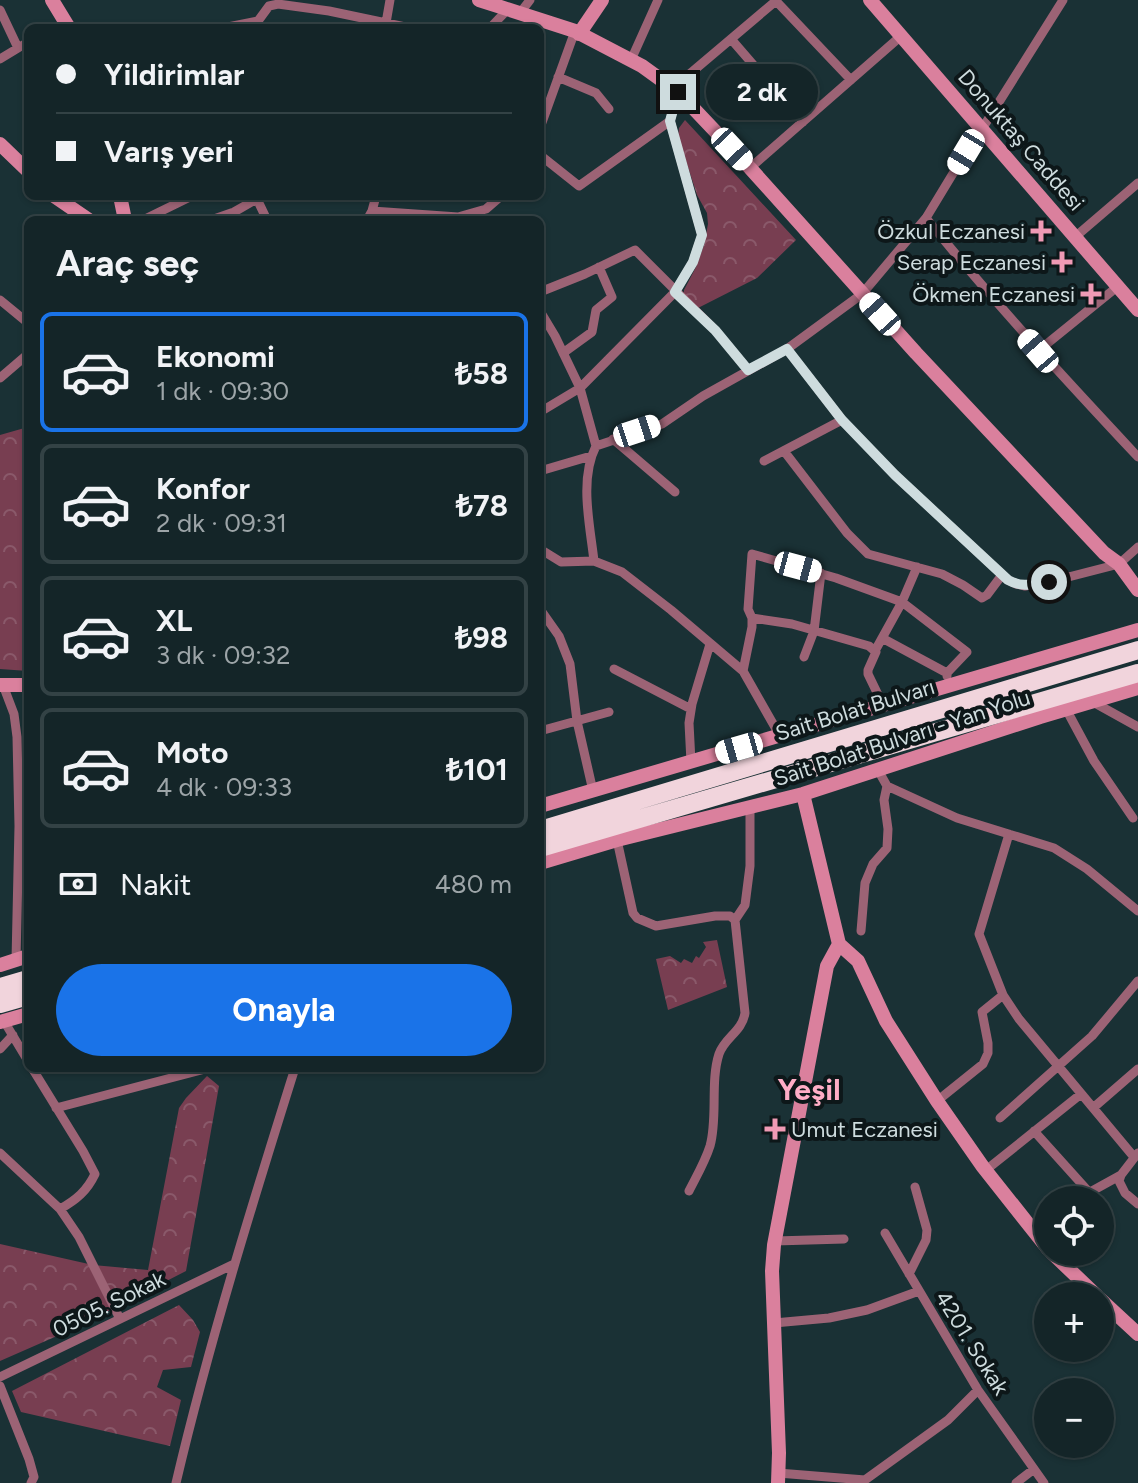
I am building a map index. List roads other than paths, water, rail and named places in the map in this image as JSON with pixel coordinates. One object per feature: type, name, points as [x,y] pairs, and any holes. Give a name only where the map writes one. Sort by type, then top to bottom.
[{"type":"highway","name":"Sait Bolat Bulvarı","points":[[544,829],[1138,650]]},
{"type":"highway","points":[[544,847],[1138,673]]},
{"type":"highway","points":[[0,987],[24,980]]},
{"type":"highway","points":[[1,1016],[24,999]]},
{"type":"street","points":[[52,0],[61,24]]},
{"type":"street","points":[[386,23],[390,0]]},
{"type":"street","points":[[479,0],[577,32],[631,60],[675,90],[1104,553],[1133,575],[1138,590]]},
{"type":"street","points":[[496,24],[530,0]]},
{"type":"street","points":[[544,117],[577,32],[602,0]]},
{"type":"street","points":[[631,60],[658,0]]},
{"type":"street","points":[[544,410],[580,388],[675,292],[693,262],[702,235],[670,121],[675,90],[776,0],[851,80]]},
{"type":"street","name":"Donuktaş Caddesi","points":[[870,0],[1138,310]]},
{"type":"street","points":[[544,470],[594,451],[613,439],[662,424],[703,396],[787,349],[862,294],[926,218],[1063,0]]},
{"type":"street","points":[[251,24],[258,21],[269,6],[278,4],[323,5],[365,24],[391,24]]},
{"type":"street","points":[[0,10],[18,48]]},
{"type":"street","points":[[750,168],[901,36]]},
{"type":"street","points":[[731,39],[803,122]]},
{"type":"street","points":[[0,59],[24,44]]},
{"type":"street","points":[[558,77],[596,93],[609,109]]},
{"type":"street","points":[[544,94],[551,97]]},
{"type":"street","points":[[544,158],[579,186],[670,121]]},
{"type":"street","points":[[0,144],[24,167]]},
{"type":"street","points":[[1075,237],[1138,183]]},
{"type":"street","points":[[60,200],[83,216]]},
{"type":"street","points":[[151,216],[184,200]]},
{"type":"street","points":[[222,216],[255,200]]},
{"type":"street","points":[[462,216],[486,209],[496,200]]},
{"type":"street","points":[[486,209],[489,216]]},
{"type":"street","points":[[926,218],[1038,351],[1138,457]]},
{"type":"street","points":[[544,290],[635,250],[715,330],[748,370]]},
{"type":"street","points":[[563,353],[592,332],[596,310],[612,297],[599,267]]},
{"type":"street","points":[[1038,351],[1117,287]]},
{"type":"street","points":[[0,300],[24,320]]},
{"type":"street","points":[[544,318],[580,388],[594,451],[587,483],[594,561]]},
{"type":"street","points":[[787,349],[842,420],[895,475],[1002,575],[1016,584],[1025,586],[1049,582],[1119,564],[1138,547]]},
{"type":"street","points":[[0,378],[24,357]]},
{"type":"street","points":[[764,461],[842,420]]},
{"type":"street","points":[[613,439],[675,492]]},
{"type":"street","points":[[784,451],[847,533],[868,554],[942,574],[982,598],[1002,575]]},
{"type":"street","points":[[544,551],[561,562],[594,561],[622,572],[671,610],[743,671],[780,736]]},
{"type":"street","points":[[743,671],[752,627],[748,609],[752,554],[821,573],[902,602],[967,652],[948,679],[882,638]]},
{"type":"street","points":[[883,705],[868,670],[917,567]]},
{"type":"street","points":[[804,657],[814,631],[821,573]]},
{"type":"street","points":[[544,615],[559,636],[570,664],[577,721],[593,791]]},
{"type":"street","points":[[752,618],[792,624],[876,649]]},
{"type":"street","name":"Sait Bolat Bulvarı - Yan Yolu","points":[[544,805],[883,705],[948,679],[1138,630]]},
{"type":"street","points":[[691,762],[691,709],[710,644]]},
{"type":"street","points":[[614,669],[691,709]]},
{"type":"street","points":[[24,685],[2,685],[14,714],[17,737],[24,935]]},
{"type":"street","name":"Sait Bolat Bulvarı - Yan Yolu","points":[[544,862],[617,840],[803,794],[1138,688]]},
{"type":"street","points":[[1093,702],[1138,727]]},
{"type":"street","points":[[1066,709],[1094,761],[1133,818]]},
{"type":"street","points":[[544,730],[609,712]]},
{"type":"street","points":[[878,770],[887,786],[957,818],[1054,848],[1087,869],[1138,911]]},
{"type":"street","points":[[861,931],[865,883],[873,864],[887,848],[884,800],[887,786]]},
{"type":"street","points":[[803,794],[839,944],[858,961],[886,1021],[937,1101],[1034,1231]]},
{"type":"street","points":[[689,1191],[711,1144],[718,1056],[726,1041],[743,1023],[745,1013],[735,920],[745,905],[750,866],[750,808]]},
{"type":"street","points":[[1009,834],[979,934],[1003,995],[1019,1019],[1136,1155],[1119,1181],[1125,1193],[1138,1204]]},
{"type":"street","points":[[617,840],[633,913],[637,918],[656,926],[715,916],[730,916],[735,920]]},
{"type":"street","points":[[839,944],[827,966],[775,1241],[772,1271],[778,1478],[865,1480],[948,1420],[978,1390]]},
{"type":"street","points":[[0,965],[24,957]]},
{"type":"street","points":[[1000,1118],[1092,1036],[1138,981]]},
{"type":"street","points":[[937,1101],[983,1064],[988,1043],[982,1012],[1003,995]]},
{"type":"street","points":[[24,1014],[1,1016],[24,1054]]},
{"type":"street","points":[[0,1049],[13,1035]]},
{"type":"street","points":[[1093,1108],[1138,1069]]},
{"type":"street","points":[[34,1072],[95,1174],[77,1199],[60,1209]]},
{"type":"street","points":[[56,1108],[194,1072]]},
{"type":"street","points":[[176,1483],[196,1394],[294,1072]]},
{"type":"street","points":[[986,1170],[1081,1094]]},
{"type":"street","points":[[1034,1131],[1088,1191],[1104,1186],[1121,1175]]},
{"type":"street","points":[[0,1153],[60,1209],[79,1237],[120,1319]]},
{"type":"street","points":[[909,1274],[926,1240],[927,1230],[915,1187]]},
{"type":"street","name":"4201. Sokak","points":[[885,1233],[978,1390],[1044,1483]]},
{"type":"street","points":[[775,1241],[844,1239]]},
{"type":"street","name":"0505. Sokak","points":[[0,1377],[234,1264]]},
{"type":"street","points":[[1065,1266],[1082,1282]]},
{"type":"street","points":[[774,1323],[829,1318],[867,1310],[919,1291]]},
{"type":"street","points":[[1114,1312],[1138,1334]]},
{"type":"street","points":[[0,1386],[29,1459],[34,1477],[31,1483]]},
{"type":"street","points":[[1016,1483],[1034,1469]]},
{"type":"place","name":"Özkul Eczanesi","points":[[1041,231]]},
{"type":"place","name":"Serap Eczanesi","points":[[1062,262]]},
{"type":"place","name":"Ökmen Eczanesi","points":[[1091,294]]},
{"type":"place","name":"Umut Eczanesi","points":[[775,1129]]},
{"type":"district","name":"Yeşil","points":[[809,1089]]}]
